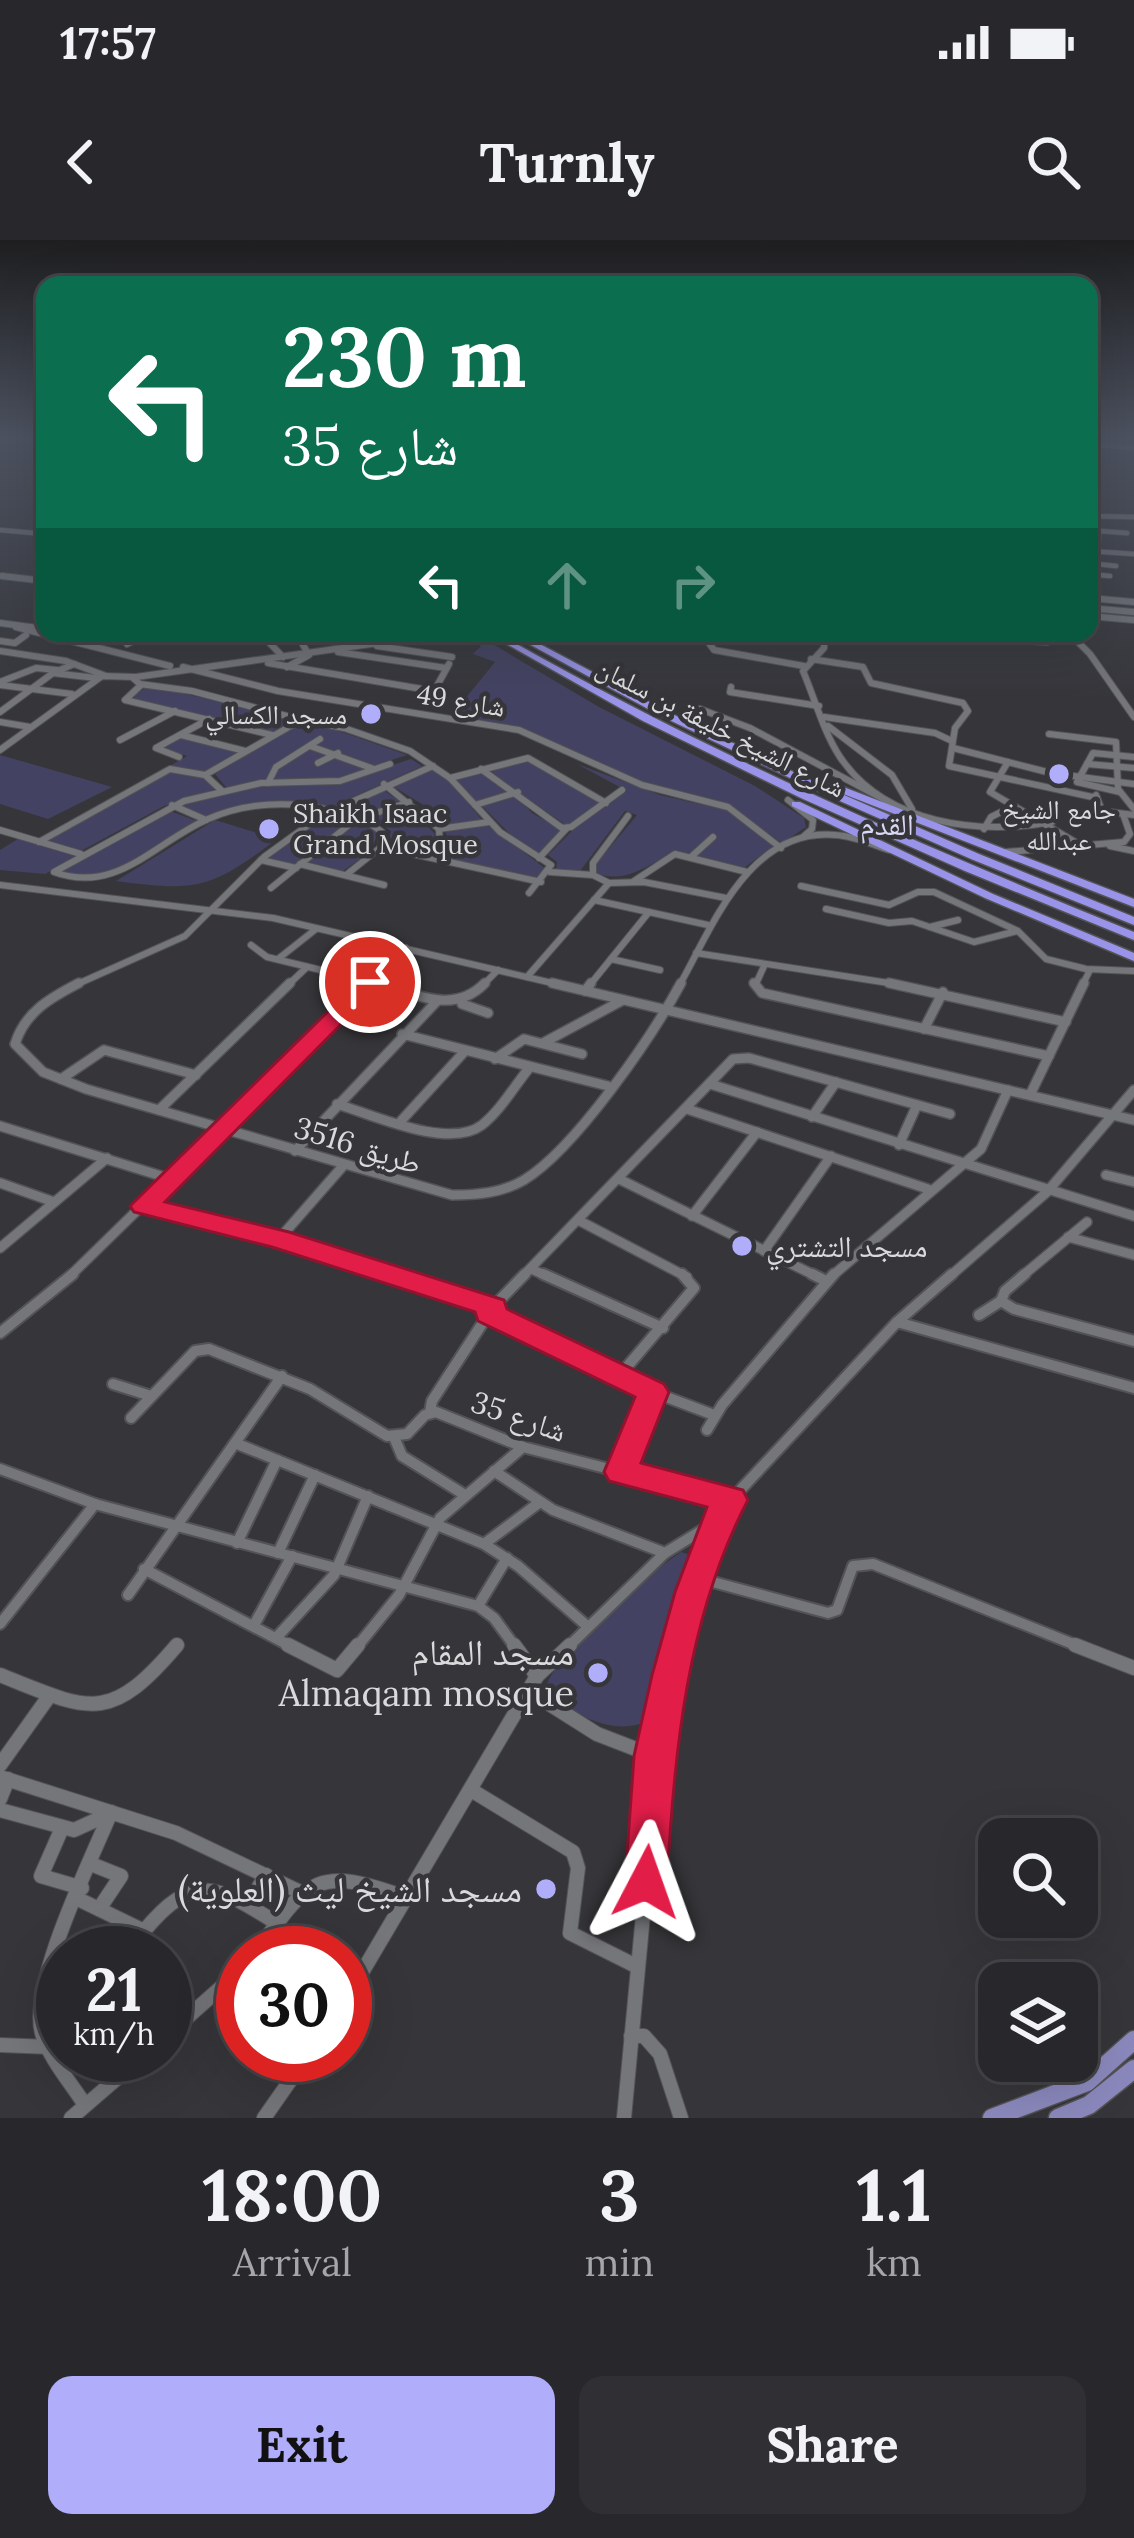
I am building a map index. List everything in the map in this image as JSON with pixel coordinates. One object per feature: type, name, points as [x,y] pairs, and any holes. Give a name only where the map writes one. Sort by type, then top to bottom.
[{"type":"highway","name":"شارع الشيخ خليفة بن سلمان","points":[[507,642],[648,720],[889,836],[1134,936]]},
{"type":"highway","name":"شارع الشيخ خليفة بن سلمان","points":[[529,642],[637,701],[842,801],[1134,921]]},
{"type":"highway","points":[[637,701],[1134,904]]},
{"type":"highway","points":[[648,720],[788,800],[1134,964]]},
{"type":"main road","points":[[992,2118],[1087,2082],[1134,2040]]},
{"type":"main road","points":[[1058,2118],[1089,2105],[1134,2069]]},
{"type":"street","points":[[0,530],[36,533]]},
{"type":"street","points":[[1099,535],[1127,533]]},
{"type":"street","points":[[1098,551],[1134,554]]},
{"type":"street","points":[[1119,553],[1126,561]]},
{"type":"street","points":[[1098,564],[1116,566]]},
{"type":"street","points":[[0,576],[36,574]]},
{"type":"street","points":[[1098,575],[1110,576]]},
{"type":"street","points":[[25,576],[36,579]]},
{"type":"street","points":[[1098,597],[1134,602]]},
{"type":"street","points":[[1117,610],[1118,601]]},
{"type":"street","points":[[1098,611],[1117,610],[1134,616]]},
{"type":"street","points":[[1098,613],[1134,616]]},
{"type":"street","points":[[0,623],[36,628]]},
{"type":"street","name":"شارع 49","points":[[16,627],[36,633]]},
{"type":"street","points":[[0,641],[15,643],[26,635]]},
{"type":"street","name":"شارع 49","points":[[84,642],[278,691],[519,730],[642,784],[728,807],[781,848]]},
{"type":"street","points":[[269,642],[285,657]]},
{"type":"street","points":[[0,683],[34,668],[132,677],[385,642]]},
{"type":"street","points":[[708,642],[715,650],[863,667],[871,683],[963,703],[968,711],[959,720],[947,764],[1126,797]]},
{"type":"street","points":[[808,663],[824,648],[824,642]]},
{"type":"street","points":[[1079,642],[1098,660],[1117,699],[1134,717]]},
{"type":"street","points":[[127,644],[154,644]]},
{"type":"street","points":[[366,644],[453,655],[433,696],[445,698]]},
{"type":"street","points":[[303,645],[310,653]]},
{"type":"street","points":[[327,650],[446,668]]},
{"type":"street","points":[[0,651],[74,664],[102,677]]},
{"type":"street","points":[[287,667],[310,653]]},
{"type":"street","points":[[262,660],[434,691]]},
{"type":"street","points":[[808,663],[819,706],[850,770],[912,808]]},
{"type":"street","points":[[0,712],[55,672],[74,664]]},
{"type":"street","points":[[0,750],[72,694],[102,677]]},
{"type":"street","points":[[132,677],[140,684],[184,690],[380,738],[433,766],[489,821],[550,865],[550,872],[529,893]]},
{"type":"street","points":[[0,683],[72,694]]},
{"type":"street","points":[[140,684],[124,699],[272,735]]},
{"type":"street","points":[[731,687],[732,693],[819,706]]},
{"type":"street","points":[[700,710],[754,726],[850,785],[956,826],[984,829],[1052,822]]},
{"type":"street","points":[[120,740],[175,711]]},
{"type":"street","points":[[179,757],[156,750],[209,719]]},
{"type":"street","points":[[205,775],[298,721]]},
{"type":"street","points":[[825,721],[935,734],[1008,762],[1134,784]]},
{"type":"street","points":[[825,721],[878,761],[898,782],[912,808]]},
{"type":"street","points":[[0,722],[29,727]]},
{"type":"street","points":[[1049,734],[1109,740],[1118,750],[1117,782],[1134,812],[1101,810],[1096,794],[1079,785],[1087,764],[1096,752],[1118,750],[1134,752]]},
{"type":"street","points":[[181,735],[245,752]]},
{"type":"street","points":[[268,782],[276,767],[320,739]]},
{"type":"street","points":[[310,746],[374,769]]},
{"type":"street","points":[[318,763],[338,753]]},
{"type":"street","points":[[450,778],[528,758],[606,803]]},
{"type":"street","points":[[1008,762],[989,789],[1009,808],[1052,822],[1082,846]]},
{"type":"street","points":[[330,810],[280,804],[206,820],[108,878],[62,877],[54,872],[172,805],[268,782],[340,781],[390,764]]},
{"type":"street","points":[[1087,764],[1134,768]]},
{"type":"street","points":[[0,1047],[20,1051],[15,1033],[35,1010],[93,977],[175,944],[260,860],[330,810],[433,766]]},
{"type":"street","points":[[482,769],[562,827]]},
{"type":"street","points":[[39,842],[170,770],[205,775],[221,790]]},
{"type":"street","points":[[383,784],[440,829],[440,845],[430,857]]},
{"type":"street","points":[[539,858],[562,827],[622,790]]},
{"type":"street","points":[[475,805],[518,792]]},
{"type":"street","points":[[788,800],[814,823],[798,840]]},
{"type":"street","points":[[271,887],[361,817],[409,802]]},
{"type":"street","points":[[172,805],[206,820]]},
{"type":"street","points":[[984,829],[991,817],[1009,808]]},
{"type":"street","points":[[1106,845],[1130,837],[1123,814]]},
{"type":"street","points":[[593,875],[592,863],[628,816]]},
{"type":"street","points":[[346,875],[381,847],[382,832],[361,817]]},
{"type":"street","points":[[440,829],[489,821]]},
{"type":"street","points":[[0,830],[82,854]]},
{"type":"street","points":[[798,840],[835,834],[889,850]]},
{"type":"street","points":[[691,857],[713,837]]},
{"type":"street","name":"طريق 3516","points":[[20,1051],[32,1065],[61,1079],[220,1129],[440,1195],[489,1193],[531,1176],[666,1010],[726,898],[747,872],[798,840]]},
{"type":"street","points":[[993,850],[1106,845],[1134,851]]},
{"type":"street","points":[[381,847],[541,882]]},
{"type":"street","points":[[1034,851],[1031,860],[1040,869]]},
{"type":"street","points":[[634,880],[672,855],[747,872]]},
{"type":"street","points":[[260,860],[384,885]]},
{"type":"street","points":[[550,872],[593,875],[609,883],[634,880],[726,898]]},
{"type":"street","points":[[527,977],[609,883]]},
{"type":"street","points":[[0,885],[215,908],[317,928],[1134,1120]]},
{"type":"street","points":[[801,886],[889,905],[918,892],[934,892],[1018,931],[1040,956],[1090,970],[1134,964]]},
{"type":"street","points":[[594,900],[708,925]]},
{"type":"street","points":[[826,909],[889,923],[929,915]]},
{"type":"street","points":[[585,991],[650,912]]},
{"type":"street","points":[[909,920],[974,942],[1018,931]]},
{"type":"street","points":[[930,927],[958,920]]},
{"type":"street","points":[[278,959],[317,928]]},
{"type":"street","points":[[251,945],[260,954],[488,1013]]},
{"type":"street","points":[[0,1333],[83,1266],[406,948]]},
{"type":"street","points":[[696,953],[944,992],[1066,1022]]},
{"type":"street","points":[[611,959],[660,970]]},
{"type":"street","points":[[765,964],[753,985],[762,993],[1049,1056]]},
{"type":"street","points":[[159,1110],[308,967]]},
{"type":"street","points":[[462,1004],[498,970]]},
{"type":"street","points":[[1030,1096],[1090,970]]},
{"type":"street","points":[[924,1029],[944,992]]},
{"type":"street","points":[[296,1151],[437,1000]]},
{"type":"street","points":[[543,1043],[623,1000]]},
{"type":"street","points":[[402,1034],[608,1086]]},
{"type":"street","points":[[495,1059],[520,1040],[582,1054]]},
{"type":"street","points":[[61,1079],[104,1050],[196,1075]]},
{"type":"street","points":[[401,1121],[465,1051]]},
{"type":"street","points":[[430,1412],[432,1400],[491,1310],[733,1059],[748,1058],[950,1114]]},
{"type":"street","points":[[338,1104],[450,1136],[466,1134],[479,1126],[530,1067]]},
{"type":"street","points":[[812,1117],[836,1082]]},
{"type":"street","points":[[710,1084],[1134,1216]]},
{"type":"street","points":[[707,1430],[714,1415],[826,1281],[986,1140],[1008,1090]]},
{"type":"street","points":[[624,2118],[654,1756],[717,1521],[730,1500],[897,1322],[1047,1192],[1134,1090]]},
{"type":"street","points":[[899,1145],[917,1105]]},
{"type":"street","points":[[688,1109],[928,1189]]},
{"type":"street","points":[[1,1128],[171,1179]]},
{"type":"street","points":[[692,1216],[757,1132]]},
{"type":"street","points":[[764,1251],[831,1156]]},
{"type":"street","points":[[0,1248],[107,1158]]},
{"type":"street","points":[[279,1239],[343,1166]]},
{"type":"street","points":[[1106,1175],[1134,1182]]},
{"type":"street","points":[[620,1180],[826,1281]]},
{"type":"street","points":[[0,1183],[54,1202]]},
{"type":"street","points":[[144,1206],[279,1239],[491,1310],[653,1392],[714,1415]]},
{"type":"street","points":[[578,1220],[693,1282],[692,1294],[620,1375]]},
{"type":"street","points":[[980,1315],[1087,1222]]},
{"type":"street","points":[[1069,1237],[1134,1255]]},
{"type":"street","points":[[531,1269],[663,1328]]},
{"type":"street","points":[[1001,1301],[1013,1309],[1134,1341]]},
{"type":"street","points":[[897,1322],[1134,1388]]},
{"type":"street","points":[[131,1418],[201,1349],[282,1376],[394,1437],[402,1456],[465,1495]]},
{"type":"street","points":[[128,1594],[282,1376]]},
{"type":"street","points":[[112,1384],[151,1396]]},
{"type":"street","points":[[621,1472],[653,1392]]},
{"type":"street","name":"شارع 35","points":[[394,1437],[407,1434],[430,1412],[523,1447],[730,1500]]},
{"type":"street","points":[[235,1443],[484,1544],[586,1624]]},
{"type":"street","points":[[144,1568],[338,1670],[405,1586],[435,1524],[523,1447]]},
{"type":"street","points":[[237,1543],[277,1460]]},
{"type":"street","points":[[0,1485],[5,1471],[95,1504],[478,1606],[494,1618],[537,1676]]},
{"type":"street","points":[[494,1471],[540,1502],[664,1553]]},
{"type":"street","points":[[254,1625],[315,1474]]},
{"type":"street","points":[[276,1638],[338,1568],[368,1496]]},
{"type":"street","points":[[484,1544],[540,1502]]},
{"type":"street","points":[[0,1624],[95,1504]]},
{"type":"street","points":[[372,1955],[537,1676],[664,1553],[717,1521]]},
{"type":"street","points":[[478,1606],[507,1558]]},
{"type":"street","points":[[698,1578],[818,1613],[837,1610],[853,1566],[873,1564],[1134,1667]]},
{"type":"street","points":[[0,1675],[96,1707],[125,1700],[148,1682],[177,1645]]},
{"type":"street","points":[[529,1691],[597,1734],[654,1756]]},
{"type":"street","points":[[0,1799],[3,1774],[50,1694]]},
{"type":"street","points":[[3,1774],[176,1833],[300,1892]]},
{"type":"street","points":[[470,1790],[568,1846],[578,1868],[570,1933],[637,1966]]},
{"type":"street","points":[[0,1810],[62,1828],[88,1828],[111,1812]]},
{"type":"street","points":[[68,1926],[111,1812]]},
{"type":"street","points":[[62,1828],[41,1876],[145,1931],[165,1903],[182,1890],[213,1887],[275,1922]]},
{"type":"street","points":[[91,1864],[121,1876],[99,1909]]},
{"type":"street","points":[[248,1905],[266,1875]]},
{"type":"street","points":[[273,1926],[300,1892],[327,1879],[344,1877],[406,1898]]},
{"type":"street","points":[[192,2013],[216,1992]]},
{"type":"street","points":[[631,2036],[644,2036],[660,2054],[681,2118]]},
{"type":"street","points":[[0,2045],[36,2046]]},
{"type":"street","points":[[71,2082],[85,2105]]},
{"type":"street","points":[[71,2118],[112,2082]]},
{"type":"street","points":[[265,2118],[290,2082]]},
{"type":"shaded area","points":[[476,642],[489,642],[599,707],[755,786],[804,818],[806,827],[782,843],[730,806],[686,792],[658,790],[528,730],[451,716],[495,662],[473,654],[481,646]]},
{"type":"shaded area","points":[[149,686],[295,718],[272,732],[134,700],[135,694]]},
{"type":"shaded area","points":[[314,722],[407,755],[331,780],[226,787],[215,774],[299,724]]},
{"type":"shaded area","points":[[181,737],[243,753],[205,772],[170,766],[187,756],[162,748]]},
{"type":"shaded area","points":[[0,755],[112,787],[48,819],[0,804]]},
{"type":"shaded area","points":[[411,759],[422,766],[330,807],[287,801],[208,817],[180,805],[273,784],[331,785]]},
{"type":"shaded area","points":[[532,761],[601,803],[567,826],[517,791],[477,803],[455,778],[481,771],[509,787],[489,769]]},
{"type":"shaded area","points":[[577,764],[660,795],[726,810],[773,846],[744,868],[678,851],[624,875],[590,871],[637,815],[625,811],[580,871],[556,870],[557,862],[548,855],[573,830],[627,791]]},
{"type":"shaded area","points":[[432,769],[450,782],[483,821],[442,827],[422,804],[389,784]]},
{"type":"shaded area","points":[[172,772],[203,777],[215,789],[164,806],[81,851],[46,840]]},
{"type":"shaded area","points":[[382,789],[399,801],[358,815],[294,865],[268,859],[304,828]]},
{"type":"shaded area","points":[[515,795],[532,813],[562,830],[538,854],[517,841],[482,806]]},
{"type":"shaded area","points":[[407,805],[435,834],[427,853],[387,846],[391,831],[368,816]]},
{"type":"shaded area","points":[[170,811],[197,821],[110,875],[63,875],[62,870]]},
{"type":"shaded area","points":[[215,820],[277,839],[236,868],[202,883],[166,886],[116,881]]},
{"type":"shaded area","points":[[360,820],[378,833],[371,851],[343,871],[309,862]]},
{"type":"shaded area","points":[[486,824],[546,869],[538,879],[436,856],[449,845],[445,830]]},
{"type":"shaded area","points":[[18,839],[78,857],[45,874],[0,870],[0,850]]},
{"type":"shaded area","points":[[681,1552],[696,1557],[648,1721],[607,1725],[567,1706],[546,1686],[555,1669],[605,1613]]},
{"type":"place","name":"مسجد الكسالي","points":[[371,714]]},
{"type":"place","name":"جامع الشيخ عبدالله","points":[[1059,774]]},
{"type":"place","name":"Shaikh Isaac Grand Mosque","points":[[269,829]]},
{"type":"place","name":"مسجد التشتري","points":[[742,1246]]},
{"type":"place","name":"مسجد المقام Almaqam mosque","points":[[598,1673]]},
{"type":"place","name":"مسجد الشيخ ليث (العلوية)","points":[[546,1889]]},
{"type":"district","name":"القدم","points":[[887,824]]},
{"type":"route","points":[[370,982],[144,1206],[279,1239],[494,1307],[489,1313],[653,1392],[621,1472],[730,1500],[717,1521],[693,1592],[671,1675],[654,1756],[646,1882]]}]
